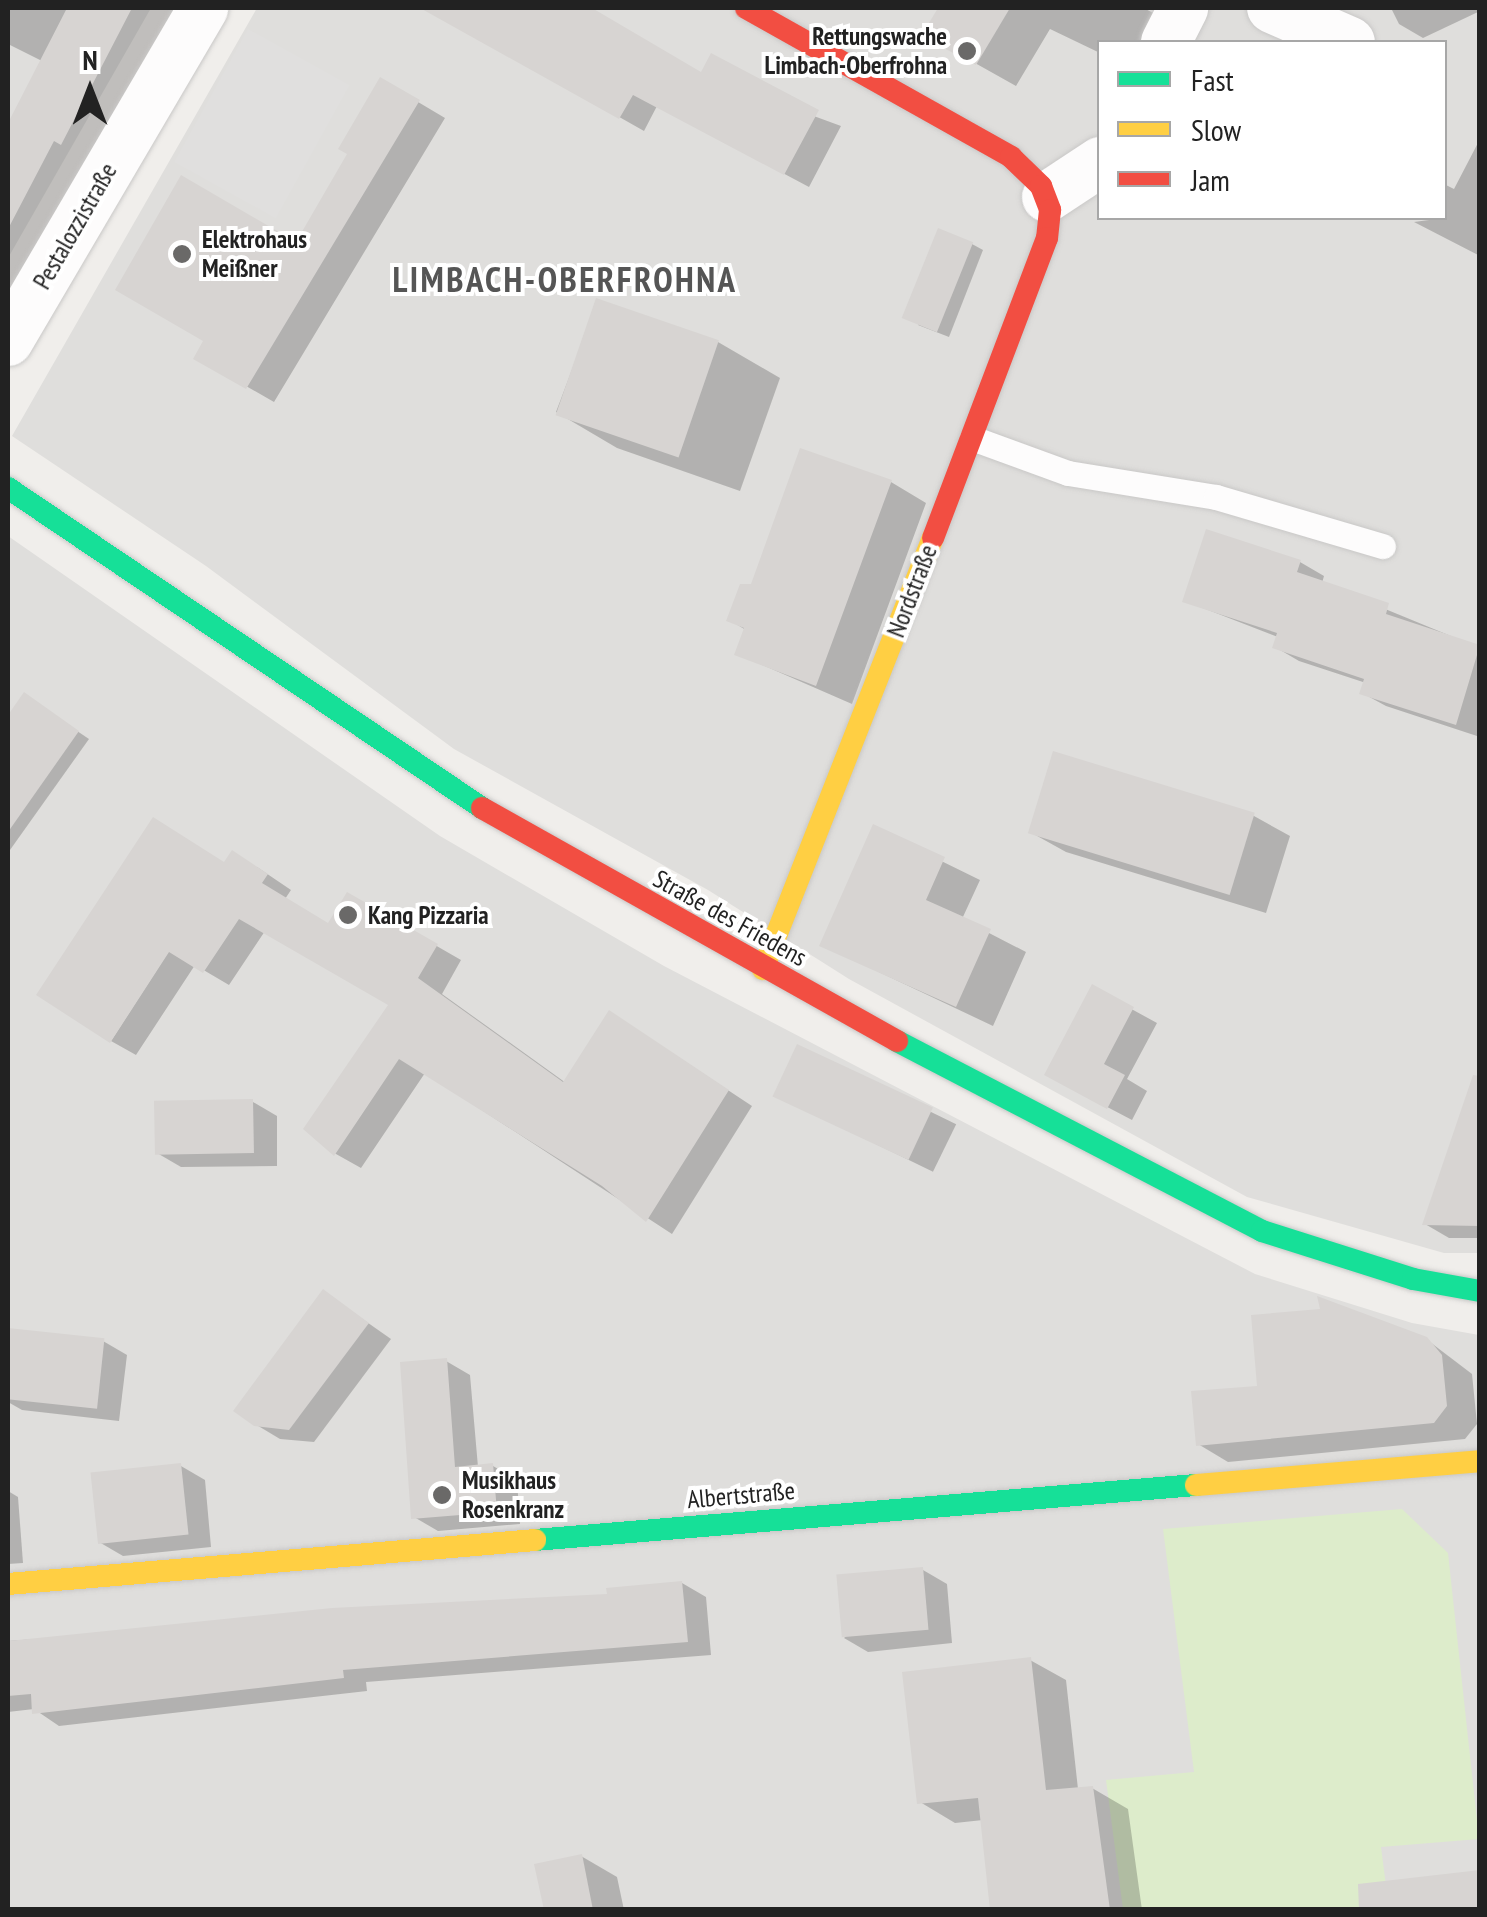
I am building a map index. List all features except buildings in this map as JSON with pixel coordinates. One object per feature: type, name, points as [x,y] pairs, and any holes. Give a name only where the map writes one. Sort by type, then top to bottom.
[{"type":"street","name":"Pestalozzistraße","points":[[8,340],[203,8]]},
{"type":"street","points":[[746,8],[1011,157],[1048,204],[1097,164]]},
{"type":"street","points":[[1167,40],[1183,8]]},
{"type":"street","points":[[1272,8],[1345,40]]},
{"type":"street","name":"Nordstraße","points":[[764,968],[972,438],[1046,238],[1048,204]]},
{"type":"street","name":"Straße des Friedens","points":[[8,488],[453,791],[764,968],[1262,1232],[1414,1279],[1480,1290]]},
{"type":"street","name":"Albertstraße","points":[[8,1584],[1480,1462]]},
{"type":"lane","points":[[972,438],[1068,473],[1216,497],[1383,546]]},
{"type":"shaded area","points":[[8,8],[151,8],[8,258]]},
{"type":"shaded area","points":[[257,8],[1479,8],[1479,1253],[1444,1253],[1247,1197],[849,979],[708,890],[454,749],[206,566],[12,436]]},
{"type":"shaded area","points":[[248,29],[349,85],[276,218],[174,162]]},
{"type":"shaded area","points":[[8,536],[440,836],[664,966],[1255,1274],[1412,1323],[1479,1335],[1479,1909],[8,1909]]},
{"type":"green space","points":[[1402,1509],[1448,1553],[1479,1839],[1381,1847],[1389,1909],[1123,1909],[1106,1780],[1194,1772],[1163,1529]]},
{"type":"traffic: fast","points":[[8,488],[482,808]]},
{"type":"traffic: fast","points":[[897,1041],[1262,1231],[1413,1279],[1480,1291]]},
{"type":"traffic: fast","points":[[535,1540],[1196,1485]]},
{"type":"traffic: slow","points":[[763,969],[933,538]]},
{"type":"traffic: slow","points":[[1196,1485],[1480,1461]]},
{"type":"traffic: slow","points":[[8,1584],[535,1540]]},
{"type":"traffic: jam","points":[[746,8],[1011,157],[1041,186],[1050,210],[1047,238],[933,538]]},
{"type":"traffic: jam","points":[[482,808],[897,1041]]},
{"type":"place","name":"Rettungswache Limbach-Oberfrohna","points":[[967,51]]},
{"type":"place","name":"Elektrohaus Meißner","points":[[182,254]]},
{"type":"place","name":"Kang Pizzaria","points":[[348,915]]},
{"type":"place","name":"Musikhaus Rosenkranz","points":[[442,1495]]},
{"type":"district","name":"LIMBACH-OBERFROHNA","points":[[565,279]]}]
